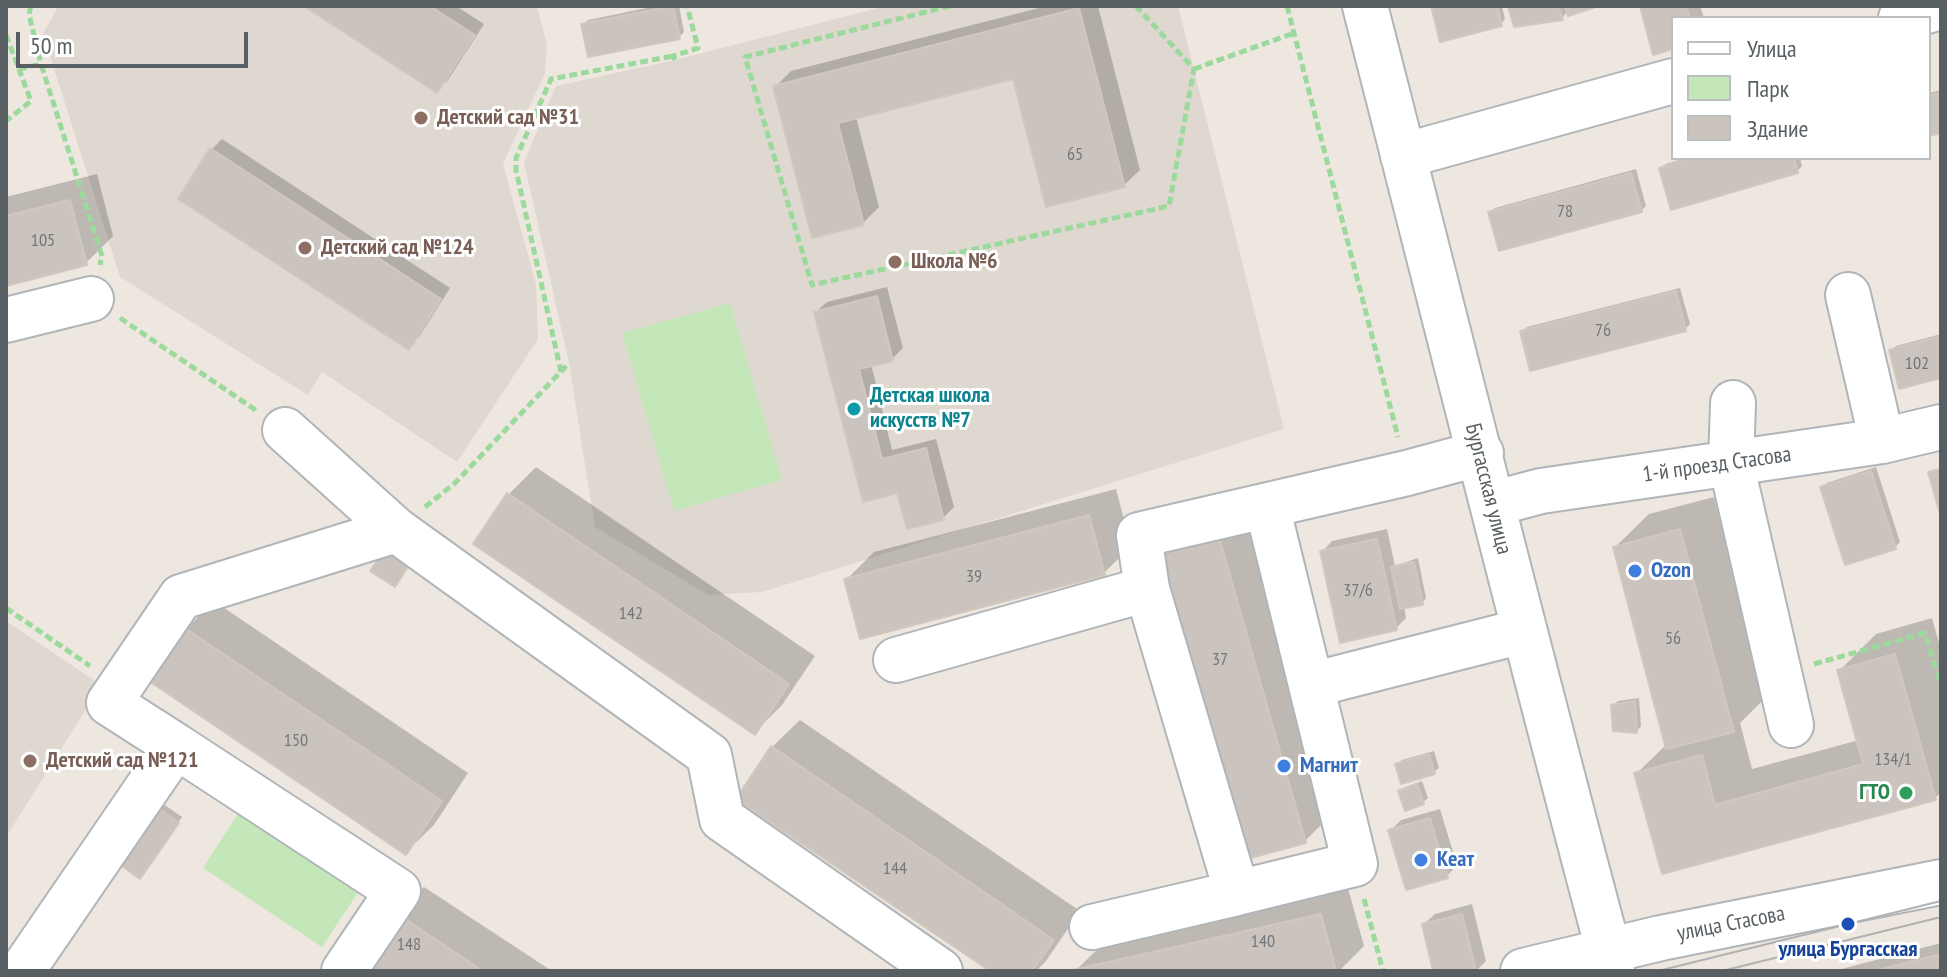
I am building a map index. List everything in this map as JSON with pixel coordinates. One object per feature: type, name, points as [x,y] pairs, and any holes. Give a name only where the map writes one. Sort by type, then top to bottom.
[{"type":"street","name":"Бургасская улица","points":[[1365,6],[1481,453],[1523,631],[1610,960]]},
{"type":"street","points":[[1908,16],[1941,7]]},
{"type":"street","points":[[1403,156],[1671,82]]},
{"type":"street","points":[[1848,295],[1882,441]]},
{"type":"street","points":[[6,320],[91,299]]},
{"type":"street","points":[[1733,403],[1731,463],[1791,725]]},
{"type":"street","name":"1-й проезд Стасова","points":[[1492,504],[1541,491],[1882,441],[1941,427]]},
{"type":"street","points":[[285,430],[396,530],[709,755],[722,819],[940,971]]},
{"type":"street","points":[[1237,893],[1147,589],[1139,535],[1481,453]]},
{"type":"street","points":[[1092,927],[1355,864],[1267,506]]},
{"type":"street","points":[[344,971],[398,891],[109,703],[181,597],[396,530]]},
{"type":"street","points":[[896,660],[1147,589]]},
{"type":"street","points":[[1311,685],[1523,631]]},
{"type":"street","points":[[22,971],[176,746]]},
{"type":"street","name":"улица Стасова","points":[[1523,971],[1610,960],[1941,882]]},
{"type":"path","points":[[31,6],[29,14],[41,64],[102,256],[91,299],[285,430]]},
{"type":"path","points":[[561,372],[516,158],[551,79],[674,58],[698,48],[687,6]]},
{"type":"path","points":[[950,6],[745,57],[812,285],[1169,206],[1194,69]]},
{"type":"path","points":[[1136,6],[1194,69]]},
{"type":"path","points":[[1287,6],[1407,473]]},
{"type":"path","points":[[1194,69],[1294,33]]},
{"type":"path","points":[[6,35],[31,101],[6,121]]},
{"type":"path","points":[[19,69],[41,64]]},
{"type":"path","points":[[396,530],[455,483],[569,363]]},
{"type":"path","points":[[6,608],[120,687]]},
{"type":"path","points":[[1779,674],[1925,633],[1941,685]]},
{"type":"path","points":[[1355,864],[1383,971]]},
{"type":"shaded area","name":"Детский сад №124","points":[[58,6],[537,6],[547,45],[545,73],[503,164],[536,284],[538,339],[457,462],[322,372],[308,395],[120,277],[43,34]]},
{"type":"shaded area","name":"Школа №6","points":[[886,6],[1178,6],[1284,429],[762,592],[708,595],[595,527],[569,363],[524,162],[556,86],[675,60]]},
{"type":"shaded area","name":"Детский сад №121","points":[[6,621],[101,685],[6,837]]},
{"type":"green space","points":[[730,303],[782,480],[674,511],[622,333]]},
{"type":"green space","points":[[239,812],[359,891],[322,947],[203,868]]},
{"type":"building","points":[[304,6],[430,6],[475,35],[437,93]]},
{"type":"building","points":[[673,6],[680,39],[588,57],[581,24]]},
{"type":"building","points":[[1431,6],[1497,6],[1502,26],[1440,42]]},
{"type":"building","points":[[1508,6],[1558,6],[1563,20],[1514,27]]},
{"type":"building","points":[[1565,6],[1599,6],[1568,16]]},
{"type":"building","points":[[1640,6],[1686,6],[1689,16],[1671,16],[1671,50],[1653,55]]},
{"type":"building","points":[[1079,8],[1125,187],[1046,207],[1013,79],[838,123],[864,225],[812,238],[773,86]]},
{"type":"building","points":[[1941,93],[1941,133],[1931,136],[1931,96]]},
{"type":"building","points":[[210,148],[441,299],[409,350],[178,199]]},
{"type":"building","points":[[1686,160],[1795,160],[1798,173],[1671,210],[1659,168]]},
{"type":"building","points":[[1631,173],[1642,212],[1499,251],[1488,212]]},
{"type":"building","points":[[70,200],[87,265],[6,286],[6,216]]},
{"type":"building","points":[[1676,291],[1686,331],[1530,371],[1520,331]]},
{"type":"building","name":"Детская школа искусств №7","points":[[877,296],[893,361],[859,369],[882,459],[926,448],[944,520],[907,529],[897,493],[863,502],[814,312]]},
{"type":"building","points":[[1941,336],[1941,378],[1899,389],[1889,350]]},
{"type":"building","points":[[1941,469],[1941,517],[1928,472]]},
{"type":"building","points":[[1871,471],[1896,549],[1845,565],[1820,487]]},
{"type":"building","points":[[507,493],[789,684],[755,735],[473,544]]},
{"type":"building","points":[[1089,515],[1105,575],[860,639],[844,579]]},
{"type":"building","points":[[1680,529],[1734,732],[1666,749],[1613,547]]},
{"type":"building","points":[[1219,537],[1306,843],[1243,860],[1156,554]]},
{"type":"building","points":[[1377,539],[1397,630],[1340,643],[1320,551]]},
{"type":"building","points":[[389,544],[413,559],[395,587],[370,571]]},
{"type":"building","points":[[1414,562],[1423,605],[1400,609],[1391,567]]},
{"type":"building","points":[[185,628],[442,801],[406,855],[149,681]]},
{"type":"building","points":[[1895,654],[1936,800],[1662,874],[1634,773],[1702,755],[1715,805],[1863,764],[1837,670]]},
{"type":"building","points":[[1635,701],[1637,733],[1613,731],[1611,705]]},
{"type":"building","points":[[771,746],[1054,940],[1032,971],[990,971],[736,799]]},
{"type":"building","points":[[1429,754],[1435,774],[1401,784],[1395,764]]},
{"type":"building","points":[[1417,784],[1424,804],[1405,811],[1398,791]]},
{"type":"building","points":[[153,804],[179,823],[140,879],[114,860]]},
{"type":"building","points":[[1430,818],[1448,878],[1406,890],[1388,830]]},
{"type":"building","points":[[396,913],[483,971],[366,971]]},
{"type":"building","points":[[1321,914],[1336,971],[1073,971],[1073,970]]},
{"type":"building","points":[[1462,914],[1476,971],[1433,971],[1422,924]]},
{"type":"building","points":[[1941,954],[1941,971],[1874,971]]},
{"type":"tram line","points":[[1658,971],[1941,901]]},
{"type":"tram line","points":[[1722,971],[1941,917]]},
{"type":"place","name":"Детский сад №31","points":[[421,118]]},
{"type":"place","name":"Детский сад №124","points":[[305,248]]},
{"type":"place","name":"Школа №6","points":[[895,262]]},
{"type":"place","name":"Детская школа искусств №7","points":[[854,409]]},
{"type":"place","name":"Ozon","points":[[1635,571]]},
{"type":"place","name":"Детский сад №121","points":[[30,761]]},
{"type":"place","name":"Магнит","points":[[1284,766]]},
{"type":"place","name":"ГТО","points":[[1906,793]]},
{"type":"place","name":"Кеат","points":[[1421,860]]},
{"type":"place","name":"улица Бургасская","points":[[1848,924]]}]
